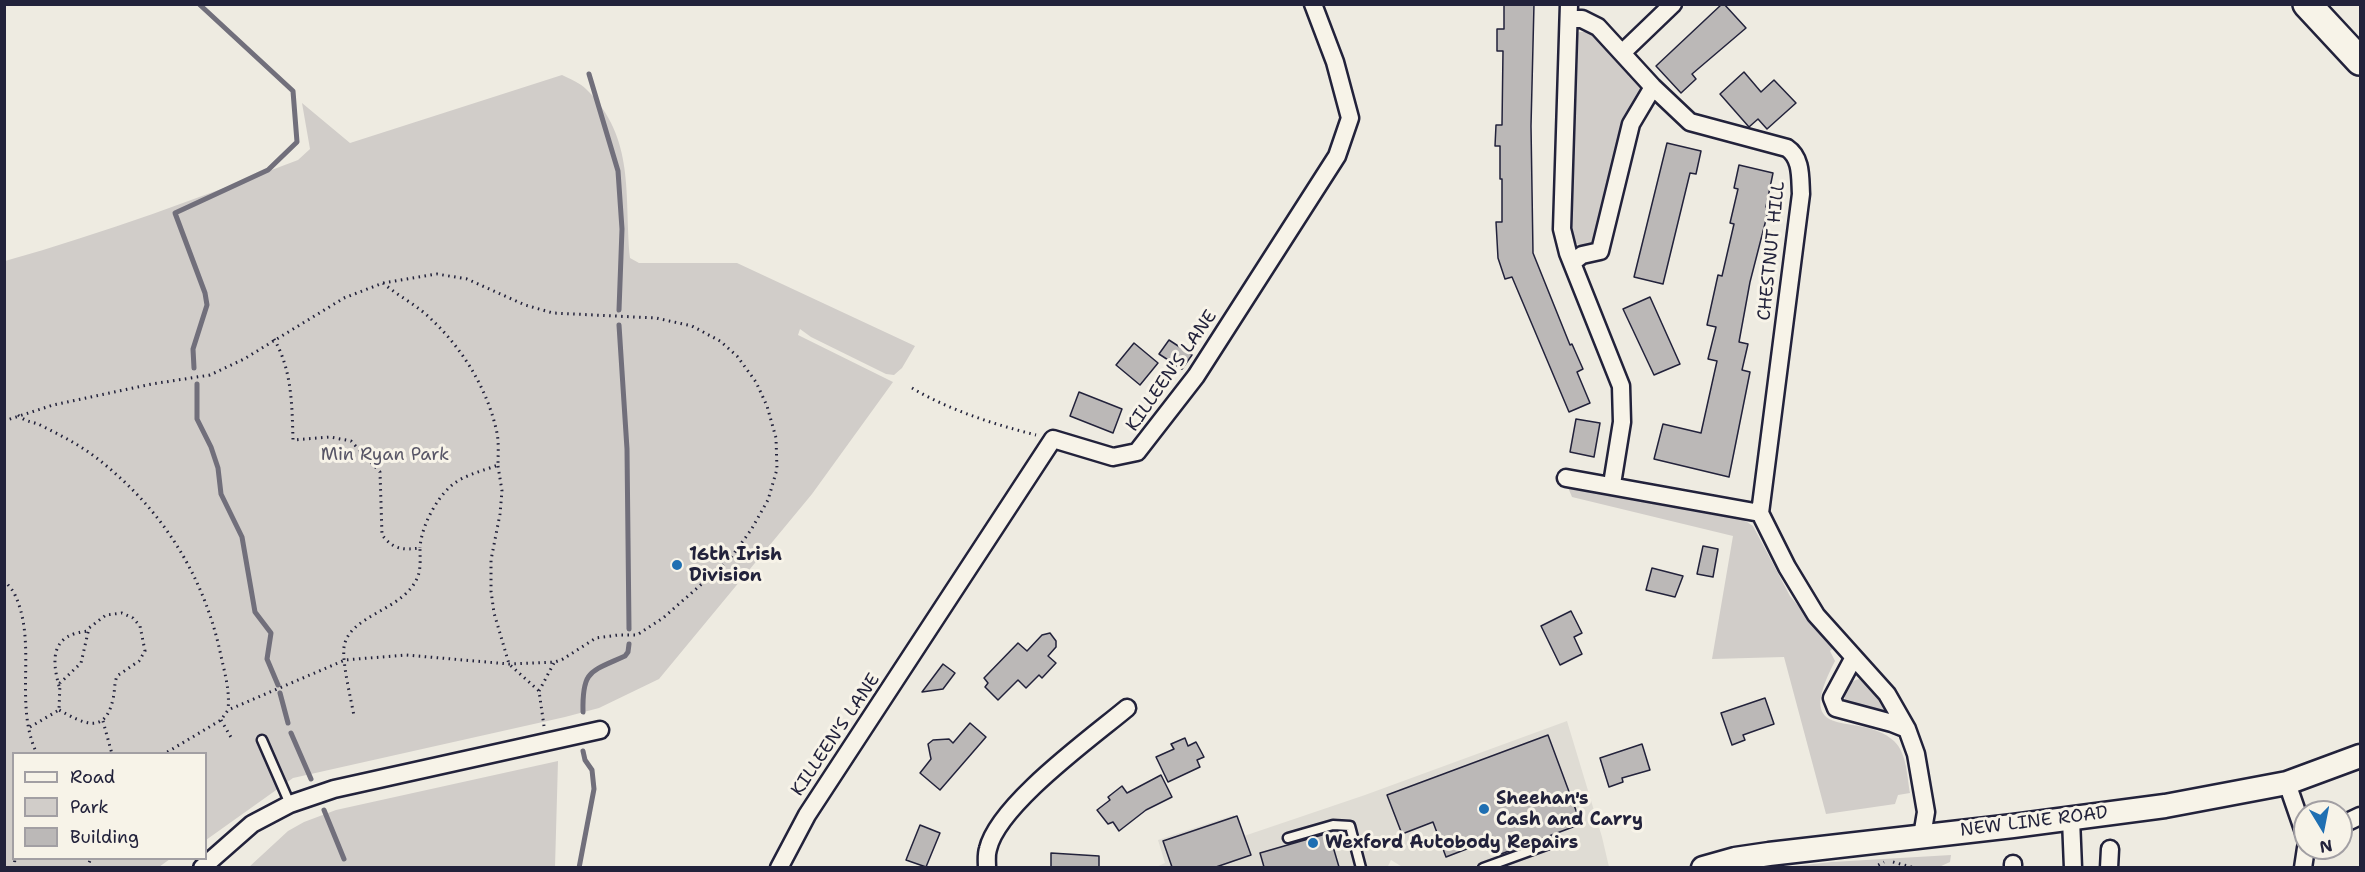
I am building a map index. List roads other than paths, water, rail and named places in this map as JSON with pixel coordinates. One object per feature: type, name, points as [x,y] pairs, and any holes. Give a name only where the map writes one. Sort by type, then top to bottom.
[{"type":"highway","points":[[2307,4],[2361,61]]},
{"type":"main road","name":"NEW LINE ROAD","points":[[1703,867],[1768,854],[2165,806],[2288,783],[2361,756]]},
{"type":"street","name":"KILLEEN'S LANE","points":[[779,867],[807,815],[1053,440],[1113,457],[1137,452],[1196,376],[1337,156],[1350,118],[1335,62],[1313,4]]},
{"type":"street","points":[[1622,54],[1673,4]]},
{"type":"street","name":"CHESTNUT HILL","points":[[1612,484],[1622,422],[1622,386],[1572,262],[1562,229],[1569,12],[1598,27],[1653,87],[1690,123],[1787,148],[1796,156],[1800,172],[1801,194],[1760,513]]},
{"type":"street","points":[[1572,262],[1582,255],[1600,251],[1632,124],[1653,87]]},
{"type":"street","points":[[1566,478],[1612,484],[1760,513],[1787,567],[1816,615],[1853,659],[1887,694],[1907,729],[1916,754],[1926,812],[1922,836]]},
{"type":"street","points":[[1853,659],[1832,698],[1836,708],[1907,729]]},
{"type":"street","points":[[987,867],[988,848],[1001,822],[1020,798],[1127,708]]},
{"type":"street","points":[[202,867],[252,824],[290,804],[334,789],[600,730]]},
{"type":"street","points":[[2288,783],[2293,800]]},
{"type":"street","points":[[2071,819],[2073,867]]},
{"type":"street","points":[[2109,867],[2110,849]]},
{"type":"lane","points":[[262,740],[290,804]]},
{"type":"lane","points":[[1288,838],[1333,825],[1350,826],[1362,867]]},
{"type":"lane","points":[[1483,867],[1552,843]]},
{"type":"waterway","points":[[194,368],[193,349],[207,305],[205,293],[175,213],[268,170],[297,142],[293,91],[199,4]]},
{"type":"waterway","points":[[589,74],[618,171],[622,229],[619,310]]},
{"type":"waterway","points":[[619,325],[627,449],[629,629]]},
{"type":"waterway","points":[[197,384],[197,419],[211,447],[218,468],[221,494],[242,537],[255,612],[271,633],[267,659],[278,685]]},
{"type":"waterway","points":[[583,712],[584,688],[590,674],[625,656],[629,644]]},
{"type":"waterway","points":[[280,693],[288,723]]},
{"type":"waterway","points":[[291,733],[311,779]]},
{"type":"waterway","points":[[579,868],[594,789],[592,770],[585,760],[583,751]]},
{"type":"waterway","points":[[324,810],[344,859]]},
{"type":"place","name":"16th Irish Division","points":[[677,565]]},
{"type":"place","name":"Sheehan's Cash and Carry","points":[[1484,809]]},
{"type":"place","name":"Wexford Autobody Repairs","points":[[1313,843]]},
{"type":"park label","name":"Min Ryan Park","points":[[385,455]]}]
